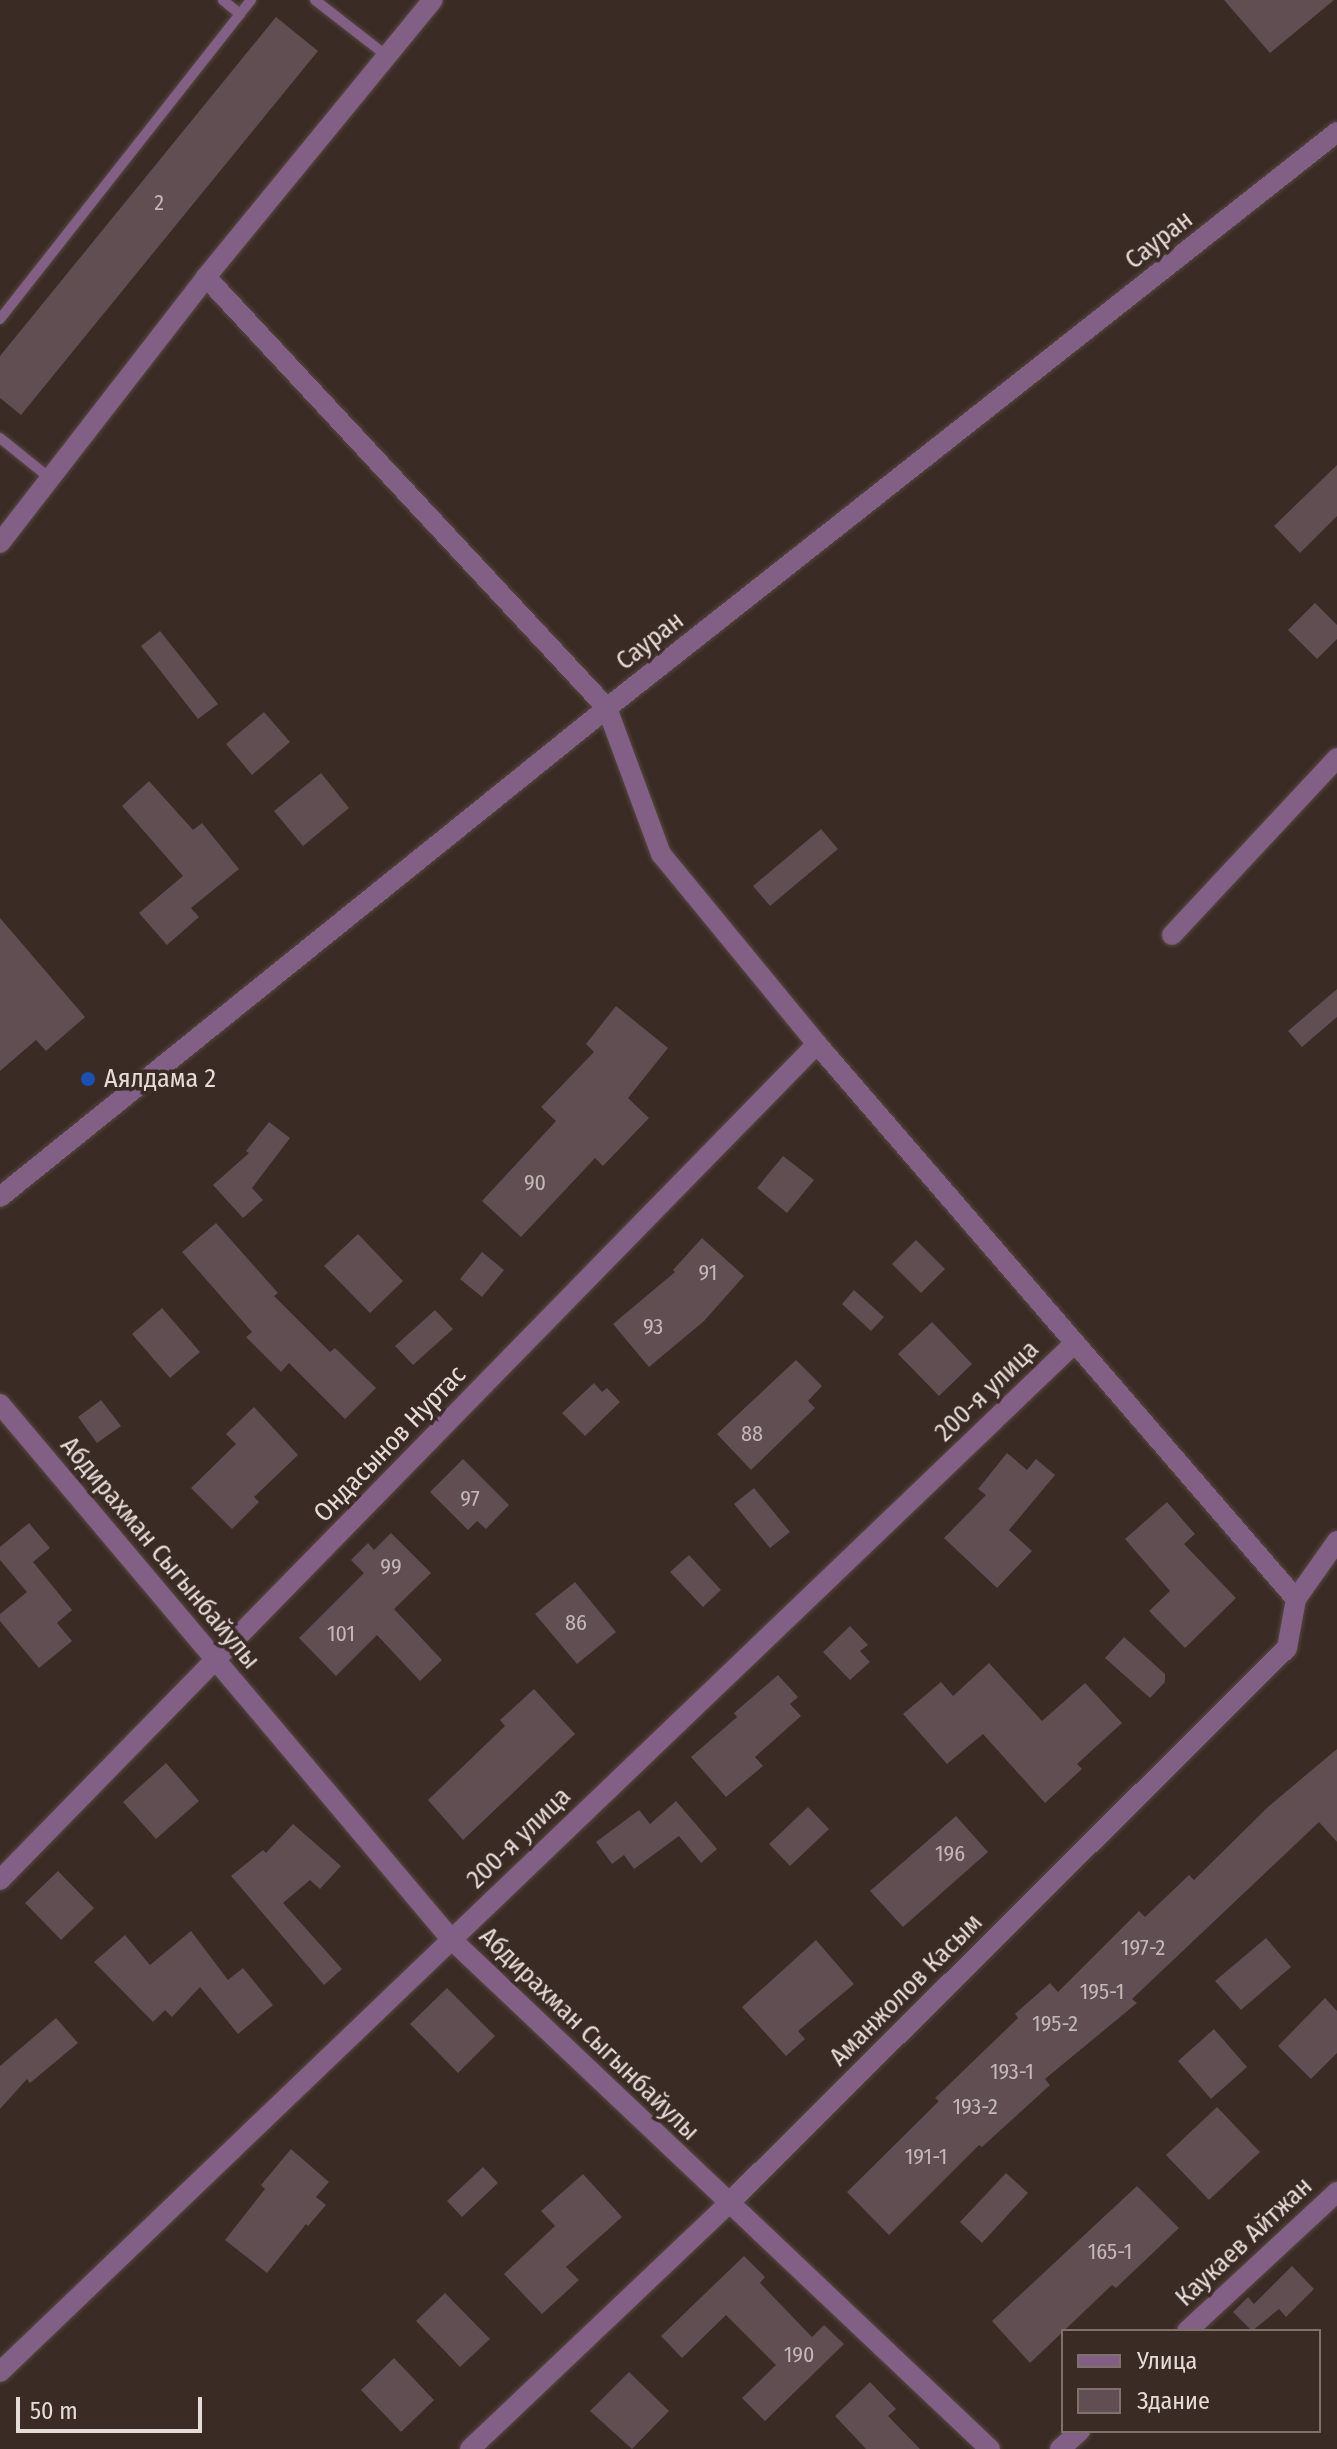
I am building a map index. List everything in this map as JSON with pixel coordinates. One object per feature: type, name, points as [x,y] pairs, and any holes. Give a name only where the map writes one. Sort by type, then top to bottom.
[{"type":"street","points":[[0,543],[206,277],[433,0]]},
{"type":"street","name":"Сауран","points":[[0,1197],[607,708],[1337,132]]},
{"type":"street","points":[[206,277],[607,708],[661,854],[817,1044],[1296,1599]]},
{"type":"street","points":[[1172,935],[1337,758]]},
{"type":"street","name":"Ондасынов Нуртас","points":[[0,1880],[817,1044]]},
{"type":"street","name":"200-я улица","points":[[0,2372],[1075,1343]]},
{"type":"street","name":"Абдирахман Сыгынбайулы","points":[[0,1404],[451,1939],[990,2449]]},
{"type":"street","name":"Аманжолов Касым","points":[[470,2449],[729,2203],[1287,1648],[1296,1599],[1337,1541]]},
{"type":"street","name":"Каукаев Айтжан","points":[[1189,2329],[1337,2192]]},
{"type":"street","points":[[1060,2449],[1078,2433]]},
{"type":"lane","points":[[223,0],[240,14]]},
{"type":"lane","points":[[0,319],[251,0]]},
{"type":"lane","points":[[315,0],[387,56]]},
{"type":"lane","points":[[0,438],[51,479]]},
{"type":"building","points":[[1224,0],[1334,0],[1270,53]]},
{"type":"building","points":[[276,17],[318,51],[21,415],[0,398],[0,356]]},
{"type":"building","points":[[1337,465],[1337,516],[1300,553],[1274,526]]},
{"type":"building","points":[[1315,603],[1337,625],[1337,639],[1317,659],[1288,630]]},
{"type":"building","points":[[160,631],[218,704],[198,719],[141,646]]},
{"type":"building","points":[[264,712],[290,742],[252,775],[226,744]]},
{"type":"building","points":[[321,773],[349,808],[303,846],[274,811]]},
{"type":"building","points":[[149,781],[193,830],[202,823],[239,869],[191,908],[199,917],[167,945],[139,913],[183,876],[122,806]]},
{"type":"building","points":[[821,829],[838,849],[770,906],[753,886]]},
{"type":"building","points":[[0,918],[85,1017],[46,1051],[36,1040],[0,1071]]},
{"type":"building","points":[[1337,989],[1337,1017],[1302,1047],[1288,1031]]},
{"type":"building","points":[[616,1006],[668,1048],[628,1098],[649,1118],[603,1166],[595,1158],[521,1237],[482,1201],[556,1121],[541,1107],[594,1052],[586,1044]]},
{"type":"building","points":[[269,1122],[290,1138],[252,1188],[263,1200],[243,1218],[213,1185],[249,1153],[246,1151]]},
{"type":"building","points":[[783,1156],[814,1180],[787,1213],[757,1188]]},
{"type":"building","points":[[216,1223],[278,1293],[274,1296],[330,1352],[335,1348],[376,1388],[345,1419],[289,1363],[281,1372],[246,1337],[252,1332],[182,1252]]},
{"type":"building","points":[[358,1234],[403,1281],[370,1313],[324,1266]]},
{"type":"building","points":[[702,1238],[744,1276],[704,1321],[649,1367],[613,1324],[675,1272],[673,1270]]},
{"type":"building","points":[[916,1240],[945,1269],[921,1293],[892,1264]]},
{"type":"building","points":[[482,1252],[504,1270],[482,1297],[460,1279]]},
{"type":"building","points":[[854,1290],[884,1317],[871,1331],[842,1304]]},
{"type":"building","points":[[162,1308],[200,1352],[170,1378],[132,1334]]},
{"type":"building","points":[[435,1310],[453,1329],[413,1365],[395,1346]]},
{"type":"building","points":[[932,1322],[972,1364],[939,1396],[898,1354]]},
{"type":"building","points":[[796,1360],[822,1386],[808,1401],[815,1408],[751,1470],[717,1434]]},
{"type":"building","points":[[594,1383],[602,1392],[607,1388],[620,1402],[585,1436],[562,1413]]},
{"type":"building","points":[[101,1400],[121,1426],[97,1443],[78,1417]]},
{"type":"building","points":[[254,1407],[298,1455],[254,1497],[259,1502],[232,1529],[191,1488],[236,1444],[226,1434]]},
{"type":"building","points":[[1007,1453],[1027,1470],[1036,1459],[1055,1475],[1009,1530],[1032,1551],[997,1588],[944,1538],[986,1495],[978,1489]]},
{"type":"building","points":[[463,1459],[509,1505],[486,1529],[477,1521],[468,1530],[430,1492]]},
{"type":"building","points":[[754,1488],[790,1532],[770,1548],[734,1504]]},
{"type":"building","points":[[1167,1502],[1195,1534],[1184,1544],[1236,1598],[1185,1648],[1149,1611],[1170,1591],[1125,1539]]},
{"type":"building","points":[[29,1523],[50,1548],[33,1562],[72,1610],[57,1623],[72,1641],[39,1668],[0,1621],[0,1614],[27,1592],[0,1560],[0,1547]]},
{"type":"building","points":[[391,1533],[431,1573],[394,1609],[442,1660],[420,1681],[377,1635],[336,1676],[299,1638],[364,1573],[351,1560],[368,1543],[374,1550]]},
{"type":"building","points":[[689,1555],[721,1590],[703,1607],[670,1572]]},
{"type":"building","points":[[575,1582],[616,1632],[577,1664],[535,1614]]},
{"type":"building","points":[[850,1626],[868,1645],[860,1651],[870,1662],[850,1680],[823,1652]]},
{"type":"building","points":[[1124,1637],[1165,1674],[1165,1682],[1150,1698],[1105,1658]]},
{"type":"building","points":[[989,1663],[1042,1721],[1085,1683],[1122,1723],[1077,1764],[1082,1769],[1045,1803],[983,1734],[947,1764],[903,1714],[941,1682],[953,1696]]},
{"type":"building","points":[[778,1675],[798,1697],[790,1704],[801,1716],[755,1757],[763,1766],[726,1797],[691,1757],[737,1717],[734,1713]]},
{"type":"building","points":[[534,1689],[575,1734],[463,1840],[428,1800],[505,1726],[500,1720]]},
{"type":"building","points":[[1337,1749],[1337,1842],[1319,1822],[1132,1999],[1137,2003],[1045,2079],[1050,2085],[982,2147],[979,2145],[889,2235],[847,2192],[939,2101],[935,2098],[1018,2018],[1015,2014],[1050,1983],[1058,1992],[1139,1911],[1145,1917],[1189,1875],[1194,1880],[1269,1806]]},
{"type":"building","points":[[166,1763],[199,1801],[156,1839],[123,1802]]},
{"type":"building","points":[[676,1801],[717,1849],[701,1863],[679,1836],[634,1869],[624,1855],[612,1864],[596,1842],[639,1810],[650,1824]]},
{"type":"building","points":[[808,1807],[829,1829],[790,1866],[769,1844]]},
{"type":"building","points":[[956,1816],[988,1852],[903,1927],[870,1891]]},
{"type":"building","points":[[293,1824],[341,1866],[320,1889],[310,1880],[283,1903],[342,1969],[324,1985],[231,1876],[263,1850],[266,1853]]},
{"type":"building","points":[[58,1871],[94,1908],[61,1940],[25,1903]]},
{"type":"building","points":[[191,1931],[228,1980],[243,1968],[273,2005],[238,2034],[200,1987],[172,2017],[165,2010],[153,2022],[94,1962],[125,1935],[150,1965]]},
{"type":"building","points":[[1266,1938],[1291,1967],[1241,2010],[1215,1981]]},
{"type":"building","points":[[816,1940],[854,1984],[798,2031],[805,2039],[786,2056],[742,2007]]},
{"type":"building","points":[[447,1988],[495,2036],[458,2073],[410,2024]]},
{"type":"building","points":[[1325,1998],[1337,2011],[1337,2053],[1311,2079],[1278,2046]]},
{"type":"building","points":[[56,2018],[78,2043],[30,2083],[27,2079],[0,2109],[0,2066]]},
{"type":"building","points":[[1214,2029],[1247,2067],[1211,2099],[1178,2061]]},
{"type":"building","points":[[1217,2107],[1260,2152],[1209,2200],[1166,2155]]},
{"type":"building","points":[[291,2149],[329,2182],[316,2197],[326,2205],[308,2226],[306,2224],[267,2273],[225,2240],[265,2189],[261,2185]]},
{"type":"building","points":[[483,2167],[498,2183],[462,2217],[447,2201]]},
{"type":"building","points":[[1006,2173],[1028,2193],[982,2243],[960,2222]]},
{"type":"building","points":[[583,2174],[622,2217],[566,2267],[579,2280],[542,2314],[504,2274],[555,2226],[541,2211]]},
{"type":"building","points":[[1137,2186],[1179,2228],[1116,2288],[1112,2285],[1066,2329],[1061,2329],[1061,2334],[1030,2363],[992,2321]]},
{"type":"building","points":[[744,2256],[765,2277],[760,2283],[812,2337],[824,2325],[844,2344],[765,2421],[742,2398],[776,2365],[726,2315],[682,2358],[661,2336]]},
{"type":"building","points":[[1292,2266],[1314,2289],[1286,2317],[1279,2309],[1254,2329],[1250,2329],[1233,2312],[1248,2297],[1254,2304]]},
{"type":"building","points":[[445,2293],[490,2339],[460,2367],[416,2321]]},
{"type":"building","points":[[394,2358],[434,2400],[401,2432],[361,2390]]},
{"type":"building","points":[[629,2372],[669,2411],[632,2449],[590,2411]]},
{"type":"building","points":[[870,2382],[896,2409],[888,2416],[920,2449],[866,2449],[835,2416]]},
{"type":"place","name":"Аялдама 2","points":[[88,1079]]}]
